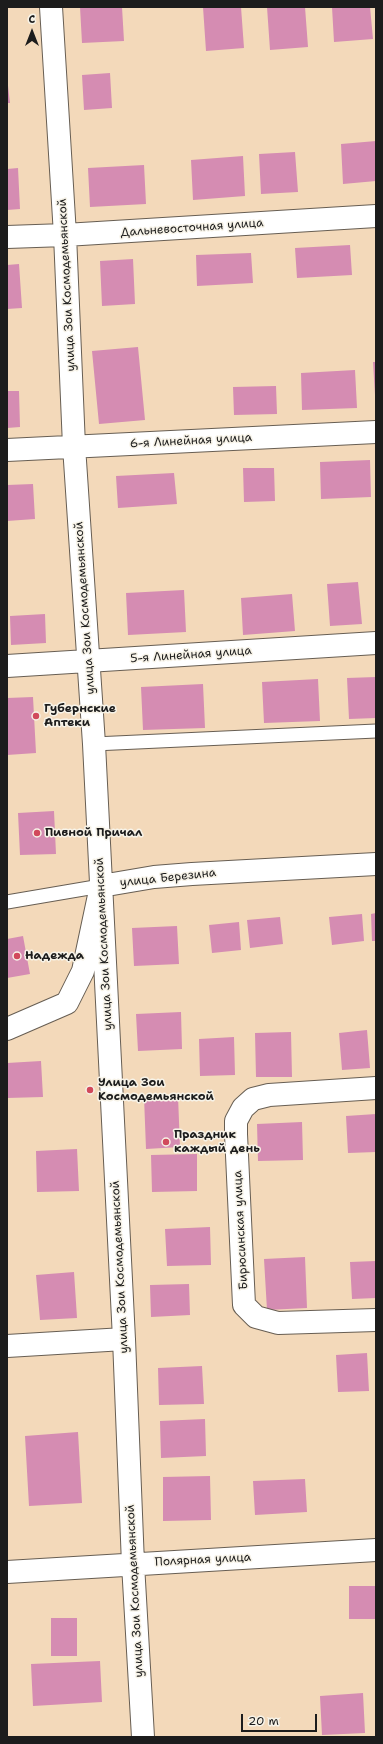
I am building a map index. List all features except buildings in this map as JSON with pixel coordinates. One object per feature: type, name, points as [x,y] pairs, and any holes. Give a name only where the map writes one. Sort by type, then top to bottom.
[{"type":"street","name":"улица Зои Космодемьянской","points":[[51,7],[65,236],[74,446],[94,744],[124,1339],[133,1564],[143,1737]]},
{"type":"street","name":"Дальневосточная улица","points":[[7,237],[65,236],[376,216]]},
{"type":"street","name":"6-я Линейная улица","points":[[7,450],[376,432]]},
{"type":"street","name":"5-я Линейная улица","points":[[7,666],[376,643]]},
{"type":"street","name":"улица Березина","points":[[101,886],[154,877],[376,864]]},
{"type":"street","points":[[7,1029],[67,1003],[83,971],[101,886]]},
{"type":"street","name":"Бирюсинская улица","points":[[376,1088],[269,1095],[253,1099],[243,1108],[236,1121],[236,1134],[244,1305],[256,1317],[278,1324],[376,1320]]},
{"type":"street","points":[[7,1346],[124,1339]]},
{"type":"street","name":"Полярная улица","points":[[7,1572],[376,1550]]},
{"type":"lane","points":[[94,744],[376,731]]},
{"type":"lane","points":[[7,902],[101,886]]},
{"type":"place","name":"Губернские Аптеки","points":[[36,716]]},
{"type":"place","name":"Пивной Причал","points":[[37,833]]},
{"type":"place","name":"Надежда","points":[[17,956]]},
{"type":"place","name":"Улица Зои Космодемьянской","points":[[90,1090]]},
{"type":"place","name":"Праздник каждый день","points":[[166,1142]]}]
